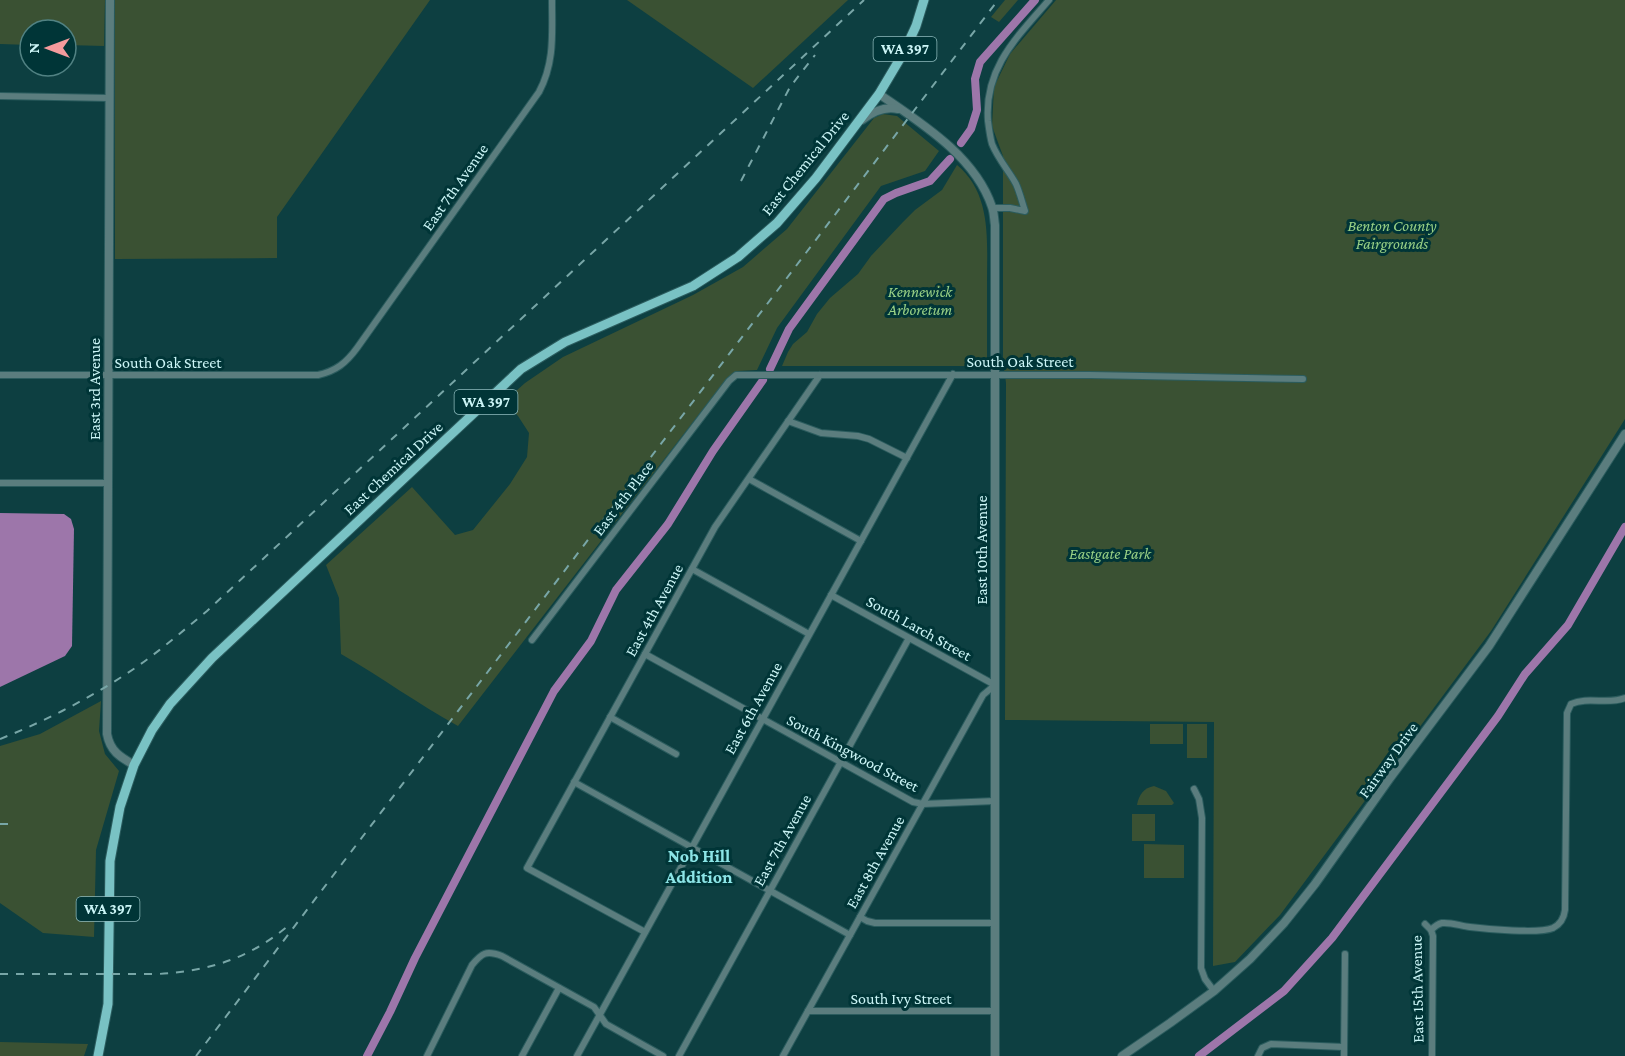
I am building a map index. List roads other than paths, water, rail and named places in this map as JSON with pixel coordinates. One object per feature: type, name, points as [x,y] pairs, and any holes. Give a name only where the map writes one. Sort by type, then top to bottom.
[{"type":"main road","name":"East Chemical Drive","points":[[98,1056],[108,1004],[110,861],[120,807],[135,765],[152,730],[170,704],[212,658],[521,369],[565,342],[693,286],[738,257],[777,223],[816,178],[879,94],[904,52],[916,26],[924,0]]},
{"type":"street","name":"East 3rd Avenue","points":[[110,0],[107,734],[108,742],[114,752],[135,765]]},
{"type":"street","name":"East 7th Avenue","points":[[334,370],[342,365],[357,348],[539,92],[546,79],[552,54],[552,0]]},
{"type":"street","points":[[993,208],[1025,211],[1016,185],[992,144],[988,112],[993,77],[1013,42],[1049,0]]},
{"type":"street","name":"East 10th Avenue","points":[[879,94],[964,160],[975,172],[993,208],[995,225],[995,1056]]},
{"type":"street","points":[[0,96],[109,98]]},
{"type":"street","points":[[856,125],[882,109],[901,109]]},
{"type":"street","name":"South Oak Street","points":[[0,375],[318,375],[334,370]]},
{"type":"street","name":"East 6th Avenue","points":[[577,1056],[953,374]]},
{"type":"street","name":"South Oak Street","points":[[736,375],[994,374],[1304,379]]},
{"type":"street","name":"East 4th Place","points":[[532,640],[729,381],[736,375]]},
{"type":"street","name":"East 4th Avenue","points":[[645,932],[527,868],[715,527],[820,375]]},
{"type":"street","points":[[788,421],[821,433],[868,439],[907,458]]},
{"type":"street","name":"Fairway Drive","points":[[1122,1056],[1214,991],[1241,967],[1268,941],[1315,884],[1390,778],[1489,646],[1625,434]]},
{"type":"street","points":[[749,479],[861,541]]},
{"type":"street","points":[[0,483],[108,483]]},
{"type":"street","points":[[692,569],[809,634]]},
{"type":"street","name":"South Larch Street","points":[[831,595],[995,685]]},
{"type":"street","name":"East 7th Avenue","points":[[679,1056],[909,638]]},
{"type":"street","name":"South Kingwood Street","points":[[645,654],[913,802],[922,804],[995,801]]},
{"type":"street","name":"East 8th Avenue","points":[[783,1056],[983,695],[995,685]]},
{"type":"street","points":[[1431,930],[1439,924],[1446,923],[1512,930],[1550,929],[1559,924],[1565,910],[1567,713],[1571,704],[1581,701],[1625,698]]},
{"type":"street","points":[[610,717],[676,754]]},
{"type":"street","points":[[574,782],[850,935]]},
{"type":"street","points":[[1194,789],[1199,799],[1202,818],[1202,968],[1205,979],[1214,991]]},
{"type":"street","points":[[860,917],[875,923],[995,923]]},
{"type":"street","name":"East 15th Avenue","points":[[1425,924],[1431,930],[1432,936],[1432,1056]]},
{"type":"street","points":[[427,1056],[472,965],[484,953],[493,953],[594,1007],[606,1024],[663,1056]]},
{"type":"street","points":[[1344,1056],[1346,954]]},
{"type":"street","points":[[522,1056],[560,988]]},
{"type":"street","name":"South Ivy Street","points":[[808,1011],[995,1011]]},
{"type":"street","points":[[1258,1056],[1262,1048],[1271,1044],[1344,1047]]},
{"type":"waterway","points":[[961,143],[971,129],[977,110],[975,79],[980,62],[1035,0]]},
{"type":"waterway","points":[[770,369],[789,329],[884,199],[930,181],[950,159]]},
{"type":"waterway","points":[[367,1056],[415,958],[554,691],[591,641],[616,590],[668,524],[713,451],[763,380]]},
{"type":"waterway","points":[[1199,1056],[1284,991],[1332,938],[1498,716],[1525,674],[1568,625],[1625,527]]},
{"type":"railway","points":[[0,739],[54,715],[122,677],[147,660],[207,611],[864,0]]},
{"type":"railway","points":[[196,1056],[998,0]]},
{"type":"railway","points":[[741,181],[790,87],[815,55]]},
{"type":"railway","points":[[0,824],[9,824]]},
{"type":"railway","points":[[0,974],[158,974],[194,970],[243,955],[288,926]]},
{"type":"district","name":"Nob Hill Addition","points":[[699,866]]},
{"type":"park label","name":"Benton County Fairgrounds","points":[[1392,234]]},
{"type":"park label","name":"Kennewick Arboretum","points":[[920,300]]},
{"type":"park label","name":"Eastgate Park","points":[[1110,553]]}]
